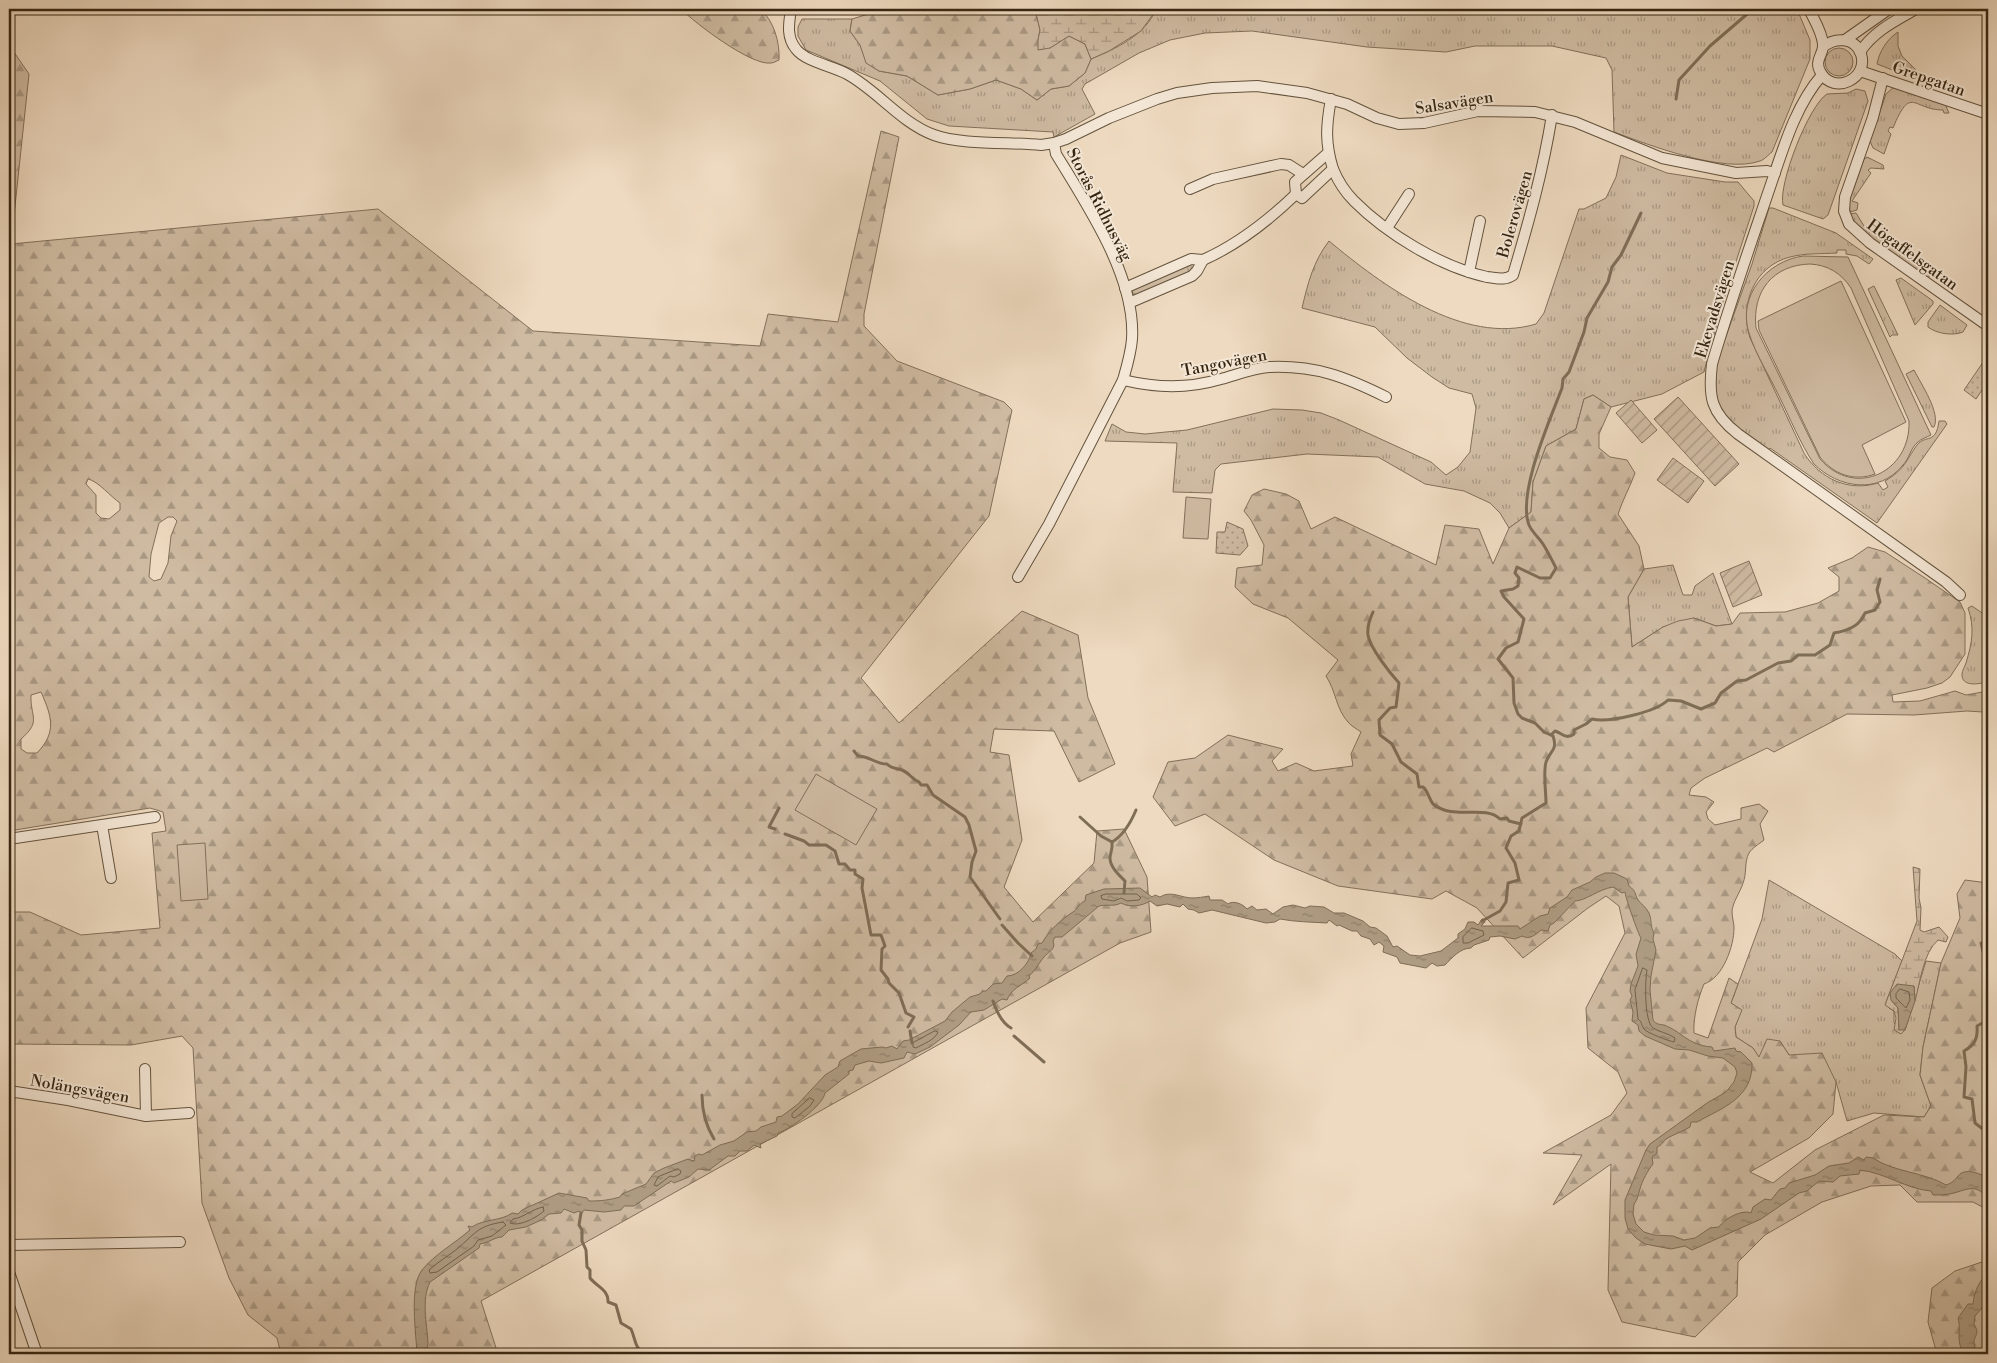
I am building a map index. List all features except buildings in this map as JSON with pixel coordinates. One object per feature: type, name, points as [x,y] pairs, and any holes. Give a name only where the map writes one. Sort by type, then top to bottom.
[{"type":"street","name":"Storås Ridhusväg","points":[[791,9],[789,22],[790,38],[798,52],[852,76],[904,118],[925,131],[936,136],[958,140],[1054,143],[1056,154],[1100,229],[1125,288],[1129,303],[1132,337],[1130,356],[1123,380],[1049,524],[1018,577]]},
{"type":"street","points":[[1809,9],[1822,38],[1823,47],[1818,58],[1822,76],[1828,81],[1842,84],[1856,78],[1862,62],[1860,52],[1854,44],[1845,40],[1833,41],[1823,47]]},
{"type":"street","points":[[1845,40],[1889,9]]},
{"type":"street","points":[[1860,52],[1867,42],[1879,31],[1916,9]]},
{"type":"street","name":"Grepgatan","points":[[1860,71],[1988,114]]},
{"type":"street","name":"Ekevadsvägen","points":[[1822,76],[1811,88],[1801,106],[1775,173],[1712,364],[1710,379],[1713,406],[1718,415],[1731,429],[1946,582],[1960,595]]},
{"type":"street","name":"Högaffelsgatan","points":[[1883,78],[1873,117],[1845,197],[1846,218],[1853,229],[1870,243],[1988,326]]},
{"type":"street","name":"Salsavägen","points":[[1054,143],[1066,140],[1143,103],[1189,91],[1257,86],[1307,93],[1331,99],[1399,124],[1424,123],[1478,110],[1522,110],[1552,115],[1593,128],[1662,158],[1736,173],[1767,171],[1775,173]]},
{"type":"street","name":"Bolerovägen","points":[[1331,99],[1326,138],[1328,153],[1338,181],[1354,201],[1387,228],[1417,248],[1447,264],[1469,272],[1503,280],[1513,275],[1544,166],[1552,115]]},
{"type":"street","points":[[1296,194],[1295,182],[1328,153]]},
{"type":"street","points":[[1190,189],[1213,179],[1281,164],[1289,165],[1303,174]]},
{"type":"street","points":[[1296,194],[1302,198],[1333,169]]},
{"type":"street","points":[[1125,288],[1191,259],[1203,260],[1238,242],[1256,230],[1296,194]]},
{"type":"street","points":[[1387,228],[1409,194]]},
{"type":"street","name":"Bolerovägen","points":[[1469,272],[1480,222]]},
{"type":"street","points":[[1129,303],[1192,276],[1203,260]]},
{"type":"street","name":"Tangovägen","points":[[1123,380],[1162,387],[1182,387],[1267,367],[1302,367],[1339,375],[1386,397]]},
{"type":"street","points":[[9,839],[155,817]]},
{"type":"street","points":[[102,825],[111,878]]},
{"type":"street","name":"Nolängsvägen","points":[[144,1069],[146,1116]]},
{"type":"street","name":"Nolängsvägen","points":[[9,1091],[68,1100],[146,1116],[189,1113]]},
{"type":"street","points":[[9,1245],[180,1242]]},
{"type":"street","points":[[9,1272],[37,1354]]},
{"type":"green space","points":[[681,9],[761,10],[773,26],[779,60],[771,63],[750,58],[710,33]]},
{"type":"green space","points":[[885,9],[1035,9],[1040,30],[1038,40],[1050,48],[1069,36],[1085,44],[1091,59],[1085,73],[1069,86],[1051,89],[1037,100],[1021,89],[996,80],[970,89],[938,95],[907,76],[879,71],[866,63],[860,45],[850,31],[852,19]]},
{"type":"green space","points":[[1035,9],[1156,10],[1141,31],[1109,51],[1091,59],[1085,44],[1069,36],[1050,48],[1038,50],[1040,30]]},
{"type":"green space","points":[[1156,9],[1797,9],[1810,40],[1810,59],[1772,152],[1760,161],[1745,164],[1727,164],[1687,156],[1614,132],[1612,70],[1606,58],[1552,46],[1475,46],[1446,52],[1367,47],[1252,31],[1205,33],[1170,40],[1139,53],[1085,84],[1082,89],[1095,114],[1054,137],[1053,132],[949,126],[927,119],[880,81],[806,50],[798,36],[798,27],[802,19],[852,19],[850,31],[860,45],[867,63],[879,71],[907,76],[938,95],[970,89],[996,80],[1021,89],[1037,100],[1051,89],[1069,86],[1085,73],[1091,59],[1110,51],[1137,34],[1145,26]]},
{"type":"green space","points":[[1898,32],[1898,46],[1902,56],[1931,85],[1877,64],[1884,46]]},
{"type":"green space","points":[[9,45],[29,74],[11,244],[378,209],[533,331],[760,346],[768,314],[838,322],[881,131],[899,137],[864,314],[864,326],[897,361],[1004,402],[1012,410],[989,516],[861,678],[899,723],[1022,611],[1078,635],[1088,698],[1115,764],[1079,782],[1054,731],[994,729],[990,752],[1009,755],[1022,840],[1004,887],[1033,922],[1094,863],[1097,831],[1124,829],[1147,877],[1151,932],[1120,943],[481,1301],[498,1354],[281,1354],[277,1338],[248,1315],[229,1278],[202,1203],[193,1048],[182,1036],[131,1045],[9,1044],[9,912],[30,912],[81,935],[160,928],[152,833],[166,831],[163,812],[150,808],[9,831]],"holes":[[[88,479],[92,480],[120,503],[120,510],[109,519],[101,518],[96,513],[96,495],[86,484]],[[168,517],[173,517],[177,521],[171,536],[168,563],[161,579],[154,581],[149,577],[151,554],[159,523]],[[41,692],[48,709],[51,724],[48,738],[37,753],[27,753],[21,749],[21,739],[31,728],[34,718],[31,695]]]},
{"type":"green space","points":[[1839,48],[1849,52],[1853,62],[1849,72],[1839,76],[1829,72],[1825,62],[1829,52]]},
{"type":"green space","points":[[1894,87],[1945,104],[1949,113],[1914,102],[1909,103],[1904,107],[1893,128],[1890,127],[1888,131],[1891,134],[1884,154],[1873,148],[1870,141],[1886,94]]},
{"type":"green space","points":[[1856,89],[1865,91],[1868,101],[1828,215],[1823,219],[1783,205],[1785,180],[1790,164],[1796,146],[1812,113],[1827,94],[1848,93]]},
{"type":"green space","points":[[1621,155],[1667,173],[1725,182],[1738,182],[1754,201],[1754,206],[1722,305],[1704,372],[1662,394],[1611,407],[1593,395],[1584,399],[1576,429],[1546,446],[1533,482],[1531,512],[1509,528],[1500,513],[1490,503],[1464,491],[1425,484],[1378,457],[1307,454],[1221,464],[1215,470],[1212,493],[1173,492],[1177,443],[1105,441],[1112,424],[1126,432],[1145,434],[1187,430],[1273,409],[1302,410],[1321,413],[1339,420],[1431,462],[1446,475],[1458,467],[1470,452],[1476,408],[1472,394],[1449,388],[1432,377],[1407,358],[1375,327],[1302,308],[1309,281],[1323,249],[1329,241],[1373,276],[1425,307],[1452,319],[1480,327],[1508,329],[1536,324],[1544,313],[1579,209],[1584,209],[1606,198],[1616,177]]},
{"type":"green space","points":[[1867,157],[1883,165],[1884,169],[1871,168],[1868,170],[1871,173],[1852,201],[1858,203],[1857,210],[1850,212],[1849,202],[1864,159]]},
{"type":"green space","points":[[1769,208],[1836,233],[1873,259],[1869,264],[1857,256],[1846,254],[1846,250],[1837,250],[1837,253],[1790,257],[1777,262],[1767,269],[1752,288],[1748,300],[1747,325],[1750,338],[1804,453],[1811,462],[1818,470],[1836,481],[1856,486],[1878,483],[1883,490],[1888,487],[1885,481],[1901,469],[1917,445],[1936,433],[1939,421],[1945,421],[1947,424],[1877,523],[1770,448],[1768,451],[1728,421],[1717,404],[1715,367],[1752,264]]},
{"type":"green space","points":[[1856,213],[1864,226],[1929,272],[1929,277],[1927,278],[1862,232],[1850,214]]},
{"type":"green space","points":[[1803,256],[1848,257],[1931,435],[1916,444],[1903,465],[1893,475],[1882,481],[1859,485],[1846,483],[1824,472],[1814,464],[1752,341],[1746,319],[1747,306],[1751,294],[1767,273],[1790,259]],"holes":[[[1810,264],[1823,266],[1834,271],[1851,288],[1909,421],[1907,439],[1901,454],[1891,466],[1878,474],[1864,478],[1849,477],[1834,471],[1820,459],[1756,328],[1758,303],[1768,283],[1785,269]]]},
{"type":"green space","points":[[1189,262],[1196,265],[1191,272],[1137,295],[1133,294],[1132,290]]},
{"type":"green space","points":[[1901,278],[1933,301],[1933,304],[1915,325],[1896,280]]},
{"type":"green space","points":[[1841,281],[1906,422],[1862,445],[1875,474],[1859,477],[1852,477],[1838,472],[1820,457],[1759,330],[1758,321]]},
{"type":"green space","points":[[1874,286],[1898,335],[1890,337],[1868,289]]},
{"type":"green space","points":[[1940,305],[1967,325],[1963,332],[1945,334],[1928,327],[1928,322]]},
{"type":"green space","points":[[1988,355],[1988,381],[1976,399],[1964,390]]},
{"type":"green space","points":[[1914,370],[1933,407],[1935,414],[1934,427],[1932,427],[1906,374]]},
{"type":"green space","points":[[1593,395],[1611,407],[1599,434],[1599,448],[1610,457],[1627,460],[1635,473],[1618,514],[1639,546],[1644,569],[1628,597],[1632,647],[1663,627],[1678,621],[1694,618],[1716,626],[1732,624],[1740,613],[1785,612],[1818,603],[1839,591],[1839,577],[1828,568],[1852,558],[1868,547],[1885,552],[1925,578],[1960,602],[1965,613],[1965,654],[1950,677],[1942,683],[1927,688],[1892,695],[1893,702],[1920,701],[1955,691],[1966,695],[1988,691],[1988,709],[1983,712],[1967,711],[1914,715],[1847,714],[1774,752],[1767,748],[1705,778],[1691,788],[1689,795],[1706,797],[1714,802],[1706,812],[1708,819],[1715,825],[1741,819],[1741,808],[1759,804],[1768,811],[1760,824],[1764,840],[1749,853],[1742,887],[1733,905],[1734,926],[1730,952],[1717,975],[1711,981],[1704,984],[1696,1008],[1694,1033],[1708,1038],[1729,978],[1738,984],[1731,1003],[1742,1010],[1735,1027],[1736,1037],[1753,1048],[1759,1057],[1767,1039],[1780,1041],[1789,1055],[1822,1053],[1836,1082],[1833,1114],[1809,1138],[1750,1172],[1773,1183],[1815,1150],[1884,1115],[1924,1117],[1931,1106],[1920,1075],[1923,1047],[1941,963],[1960,918],[1957,894],[1965,880],[1988,883],[1988,1210],[1973,1202],[1917,1202],[1900,1185],[1871,1186],[1822,1202],[1765,1235],[1738,1262],[1737,1296],[1695,1337],[1622,1322],[1608,1290],[1611,1164],[1553,1205],[1582,1155],[1543,1153],[1611,1115],[1627,1093],[1618,1072],[1588,1048],[1586,1008],[1625,933],[1619,906],[1606,896],[1523,958],[1477,908],[1446,891],[1432,899],[1338,886],[1274,860],[1205,814],[1175,826],[1153,797],[1168,762],[1195,758],[1228,735],[1283,749],[1272,761],[1278,771],[1296,763],[1314,771],[1353,766],[1351,754],[1361,732],[1344,717],[1326,676],[1338,660],[1288,618],[1253,604],[1235,587],[1237,568],[1262,565],[1264,545],[1244,511],[1252,495],[1264,489],[1286,494],[1299,501],[1311,529],[1335,517],[1436,565],[1445,525],[1479,529],[1493,564],[1509,528],[1531,512],[1533,482],[1546,446],[1576,429],[1584,399]]},
{"type":"green space","points":[[1678,397],[1739,464],[1715,486],[1654,419]]},
{"type":"green space","points":[[1631,400],[1657,430],[1642,443],[1616,413]]},
{"type":"green space","points":[[1673,458],[1704,481],[1688,503],[1657,480]]},
{"type":"green space","points":[[1186,497],[1211,499],[1208,539],[1183,538]]},
{"type":"green space","points":[[1227,522],[1243,529],[1248,546],[1240,555],[1216,553],[1217,532],[1225,532]]},
{"type":"green space","points":[[1749,561],[1762,595],[1733,607],[1720,573]]},
{"type":"green space","points":[[1673,565],[1683,595],[1692,595],[1695,586],[1713,573],[1732,624],[1716,626],[1694,618],[1663,627],[1632,647],[1628,597],[1644,569]]},
{"type":"green space","points":[[1972,606],[1988,617],[1988,681],[1977,684],[1965,681],[1962,674],[1971,642],[1972,629],[1968,608]]},
{"type":"green space","points":[[816,774],[877,809],[856,845],[795,810]]},
{"type":"green space","points":[[205,843],[208,899],[181,901],[177,845]]},
{"type":"green space","points":[[1913,867],[1920,869],[1920,930],[1924,932],[1939,927],[1948,937],[1946,942],[1938,940],[1929,952],[1925,960],[1915,1001],[1914,986],[1891,1000],[1898,1008],[1899,1029],[1905,1030],[1901,1034],[1894,1030],[1896,1018],[1894,1011],[1885,1005],[1917,921]]},
{"type":"green space","points":[[1769,880],[1895,954],[1902,961],[1886,1002],[1889,1008],[1894,1011],[1894,1023],[1905,1030],[1926,961],[1941,963],[1923,1047],[1920,1075],[1931,1106],[1924,1117],[1874,1113],[1847,1121],[1836,1082],[1789,1055],[1780,1041],[1759,1058],[1753,1048],[1736,1037],[1735,1027],[1741,1010],[1731,1003],[1762,919]]},
{"type":"green space","points":[[1988,1260],[1988,1354],[1937,1354],[1928,1322],[1932,1288],[1955,1271]]},
{"type":"water","points":[[1605,873],[1614,873],[1627,879],[1629,886],[1650,916],[1656,950],[1650,990],[1653,1020],[1657,1024],[1670,1028],[1697,1044],[1712,1047],[1714,1051],[1735,1048],[1736,1051],[1741,1052],[1752,1063],[1751,1075],[1742,1093],[1726,1106],[1697,1122],[1691,1122],[1690,1127],[1666,1139],[1657,1147],[1657,1153],[1652,1157],[1653,1164],[1647,1172],[1634,1204],[1633,1214],[1636,1224],[1644,1232],[1654,1235],[1673,1236],[1684,1240],[1695,1238],[1710,1228],[1719,1227],[1733,1216],[1743,1212],[1751,1213],[1753,1207],[1765,1199],[1771,1200],[1780,1189],[1785,1188],[1789,1183],[1815,1175],[1829,1166],[1849,1163],[1858,1157],[1864,1160],[1866,1157],[1873,1158],[1881,1163],[1928,1177],[1946,1185],[1951,1183],[1961,1173],[1977,1173],[1988,1178],[1988,1196],[1974,1189],[1933,1195],[1931,1191],[1922,1190],[1879,1174],[1860,1170],[1859,1174],[1840,1176],[1833,1182],[1819,1181],[1807,1191],[1799,1193],[1761,1219],[1692,1250],[1685,1246],[1671,1249],[1645,1244],[1636,1238],[1628,1229],[1625,1218],[1625,1200],[1646,1150],[1650,1144],[1707,1103],[1726,1092],[1734,1082],[1737,1073],[1735,1067],[1723,1058],[1689,1050],[1675,1049],[1645,1036],[1639,1031],[1638,1025],[1632,1021],[1633,1012],[1630,1000],[1632,996],[1630,991],[1638,966],[1636,954],[1641,938],[1625,892],[1622,893],[1613,887],[1575,901],[1550,925],[1548,931],[1541,930],[1530,937],[1522,936],[1515,939],[1500,936],[1490,937],[1489,940],[1460,952],[1445,965],[1437,966],[1432,963],[1426,968],[1400,963],[1397,957],[1383,952],[1384,946],[1379,942],[1374,945],[1370,939],[1361,936],[1357,931],[1337,926],[1329,920],[1327,923],[1280,919],[1275,922],[1266,923],[1212,910],[1199,913],[1188,909],[1183,904],[1180,907],[1167,904],[1157,906],[1150,901],[1136,906],[1128,906],[1121,903],[1099,906],[1062,937],[1055,937],[1053,949],[1044,957],[1029,976],[1030,978],[1014,990],[1007,1000],[1002,999],[984,1010],[971,1012],[959,1025],[930,1047],[915,1054],[907,1052],[904,1058],[881,1063],[869,1061],[855,1065],[853,1070],[849,1071],[849,1074],[825,1093],[819,1104],[798,1122],[778,1133],[777,1136],[760,1144],[761,1148],[754,1145],[747,1151],[740,1151],[735,1156],[728,1156],[709,1170],[698,1169],[689,1177],[674,1183],[671,1181],[634,1206],[624,1206],[621,1210],[604,1212],[584,1210],[580,1216],[579,1211],[574,1213],[564,1209],[561,1213],[549,1214],[526,1227],[509,1230],[502,1237],[480,1244],[479,1248],[430,1282],[425,1304],[427,1354],[417,1354],[414,1298],[418,1278],[422,1270],[432,1259],[470,1230],[468,1226],[472,1227],[476,1224],[508,1216],[512,1213],[518,1214],[522,1210],[559,1193],[587,1198],[589,1201],[620,1197],[622,1194],[646,1184],[654,1173],[664,1168],[688,1159],[694,1161],[695,1156],[699,1154],[702,1155],[720,1145],[734,1141],[747,1132],[756,1131],[761,1127],[776,1122],[777,1117],[782,1116],[798,1104],[825,1075],[838,1067],[840,1061],[861,1049],[892,1046],[897,1049],[903,1041],[909,1040],[945,1021],[952,1012],[970,997],[986,991],[993,984],[1002,983],[1007,976],[1019,972],[1038,944],[1042,943],[1056,925],[1085,901],[1086,895],[1104,889],[1140,888],[1152,897],[1168,894],[1188,898],[1209,896],[1210,900],[1222,900],[1228,904],[1238,903],[1247,909],[1252,906],[1257,910],[1266,909],[1273,914],[1283,907],[1293,905],[1305,908],[1310,906],[1324,907],[1334,913],[1344,913],[1363,921],[1387,936],[1393,947],[1397,946],[1410,955],[1420,956],[1441,951],[1458,938],[1458,934],[1465,929],[1468,922],[1474,922],[1478,925],[1484,919],[1485,922],[1481,926],[1518,926],[1520,929],[1540,916],[1548,914],[1550,908],[1567,897],[1572,890]]},
{"type":"water","points":[[1897,984],[1914,986],[1915,1001],[1905,1030],[1899,1030],[1898,1008],[1891,1000],[1890,993]]},
{"type":"water","points":[[1988,1273],[1988,1301],[1975,1316],[1974,1324],[1977,1332],[1974,1343],[1978,1354],[1966,1354],[1960,1346],[1958,1318],[1968,1304],[1973,1304],[1978,1287]]},
{"type":"waterway","points":[[1676,99],[1679,80],[1710,46],[1753,9]]},
{"type":"waterway","points":[[1482,921],[1500,911],[1506,902],[1508,883],[1519,880],[1515,863],[1506,848],[1511,836],[1519,831],[1522,818],[1546,803],[1545,767],[1555,745],[1553,736],[1518,714],[1514,703],[1513,678],[1498,659],[1506,648],[1518,642],[1524,619],[1501,591],[1518,586],[1519,578],[1515,573],[1517,567],[1540,578],[1550,578],[1556,568],[1543,544],[1529,525],[1526,511],[1531,476],[1536,456],[1562,388],[1563,379],[1569,372],[1584,332],[1587,318],[1608,282],[1612,267],[1621,255],[1641,213]]},
{"type":"waterway","points":[[1551,735],[1555,731],[1571,736],[1574,734],[1574,730],[1592,719],[1600,720],[1632,716],[1653,709],[1668,700],[1681,701],[1701,709],[1715,703],[1721,693],[1737,681],[1746,680],[1778,663],[1791,661],[1798,655],[1815,655],[1830,645],[1834,633],[1853,627],[1863,618],[1865,613],[1875,610],[1880,602],[1877,590],[1880,579]]},
{"type":"waterway","points":[[1373,612],[1368,629],[1372,647],[1399,683],[1396,707],[1390,708],[1379,720],[1380,735],[1392,744],[1401,762],[1417,774],[1419,787],[1425,789],[1433,804],[1441,809],[1486,813],[1500,819],[1507,818],[1509,821],[1521,824]]},
{"type":"waterway","points":[[854,751],[858,756],[866,757],[904,771],[921,785],[927,785],[933,795],[965,817],[976,851],[970,877],[1000,919]]},
{"type":"waterway","points":[[775,829],[769,827],[779,808]]},
{"type":"waterway","points":[[1112,842],[1127,828],[1136,810]]},
{"type":"waterway","points":[[1080,817],[1101,836],[1112,842]]},
{"type":"waterway","points":[[785,834],[804,841],[809,845],[826,845],[835,851],[839,864],[845,864],[850,870],[855,870],[855,874],[863,879],[862,888],[871,935],[881,935],[885,946],[882,949],[881,970],[889,983],[899,993],[906,1013],[914,1017],[908,1027]]},
{"type":"waterway","points":[[1112,842],[1110,861],[1115,871],[1125,881],[1124,893]]},
{"type":"waterway","points":[[1002,925],[1032,956]]},
{"type":"waterway","points":[[1988,934],[1988,943],[1981,943],[1985,960],[1988,962]]},
{"type":"waterway","points":[[993,1001],[1002,1020],[1011,1028]]},
{"type":"waterway","points":[[1988,1001],[1985,1007],[1988,1009]]},
{"type":"waterway","points":[[1988,1020],[1977,1026],[1975,1041],[1964,1051],[1966,1067],[1964,1097],[1972,1099],[1975,1123],[1988,1133]]},
{"type":"waterway","points":[[910,1031],[912,1043]]},
{"type":"waterway","points":[[1014,1036],[1044,1062]]},
{"type":"waterway","points":[[702,1095],[705,1118],[714,1139]]},
{"type":"waterway","points":[[581,1213],[579,1225],[582,1230],[582,1241],[586,1250],[590,1278],[607,1294],[608,1302],[616,1305],[621,1323],[631,1329],[637,1346],[645,1354]]}]
